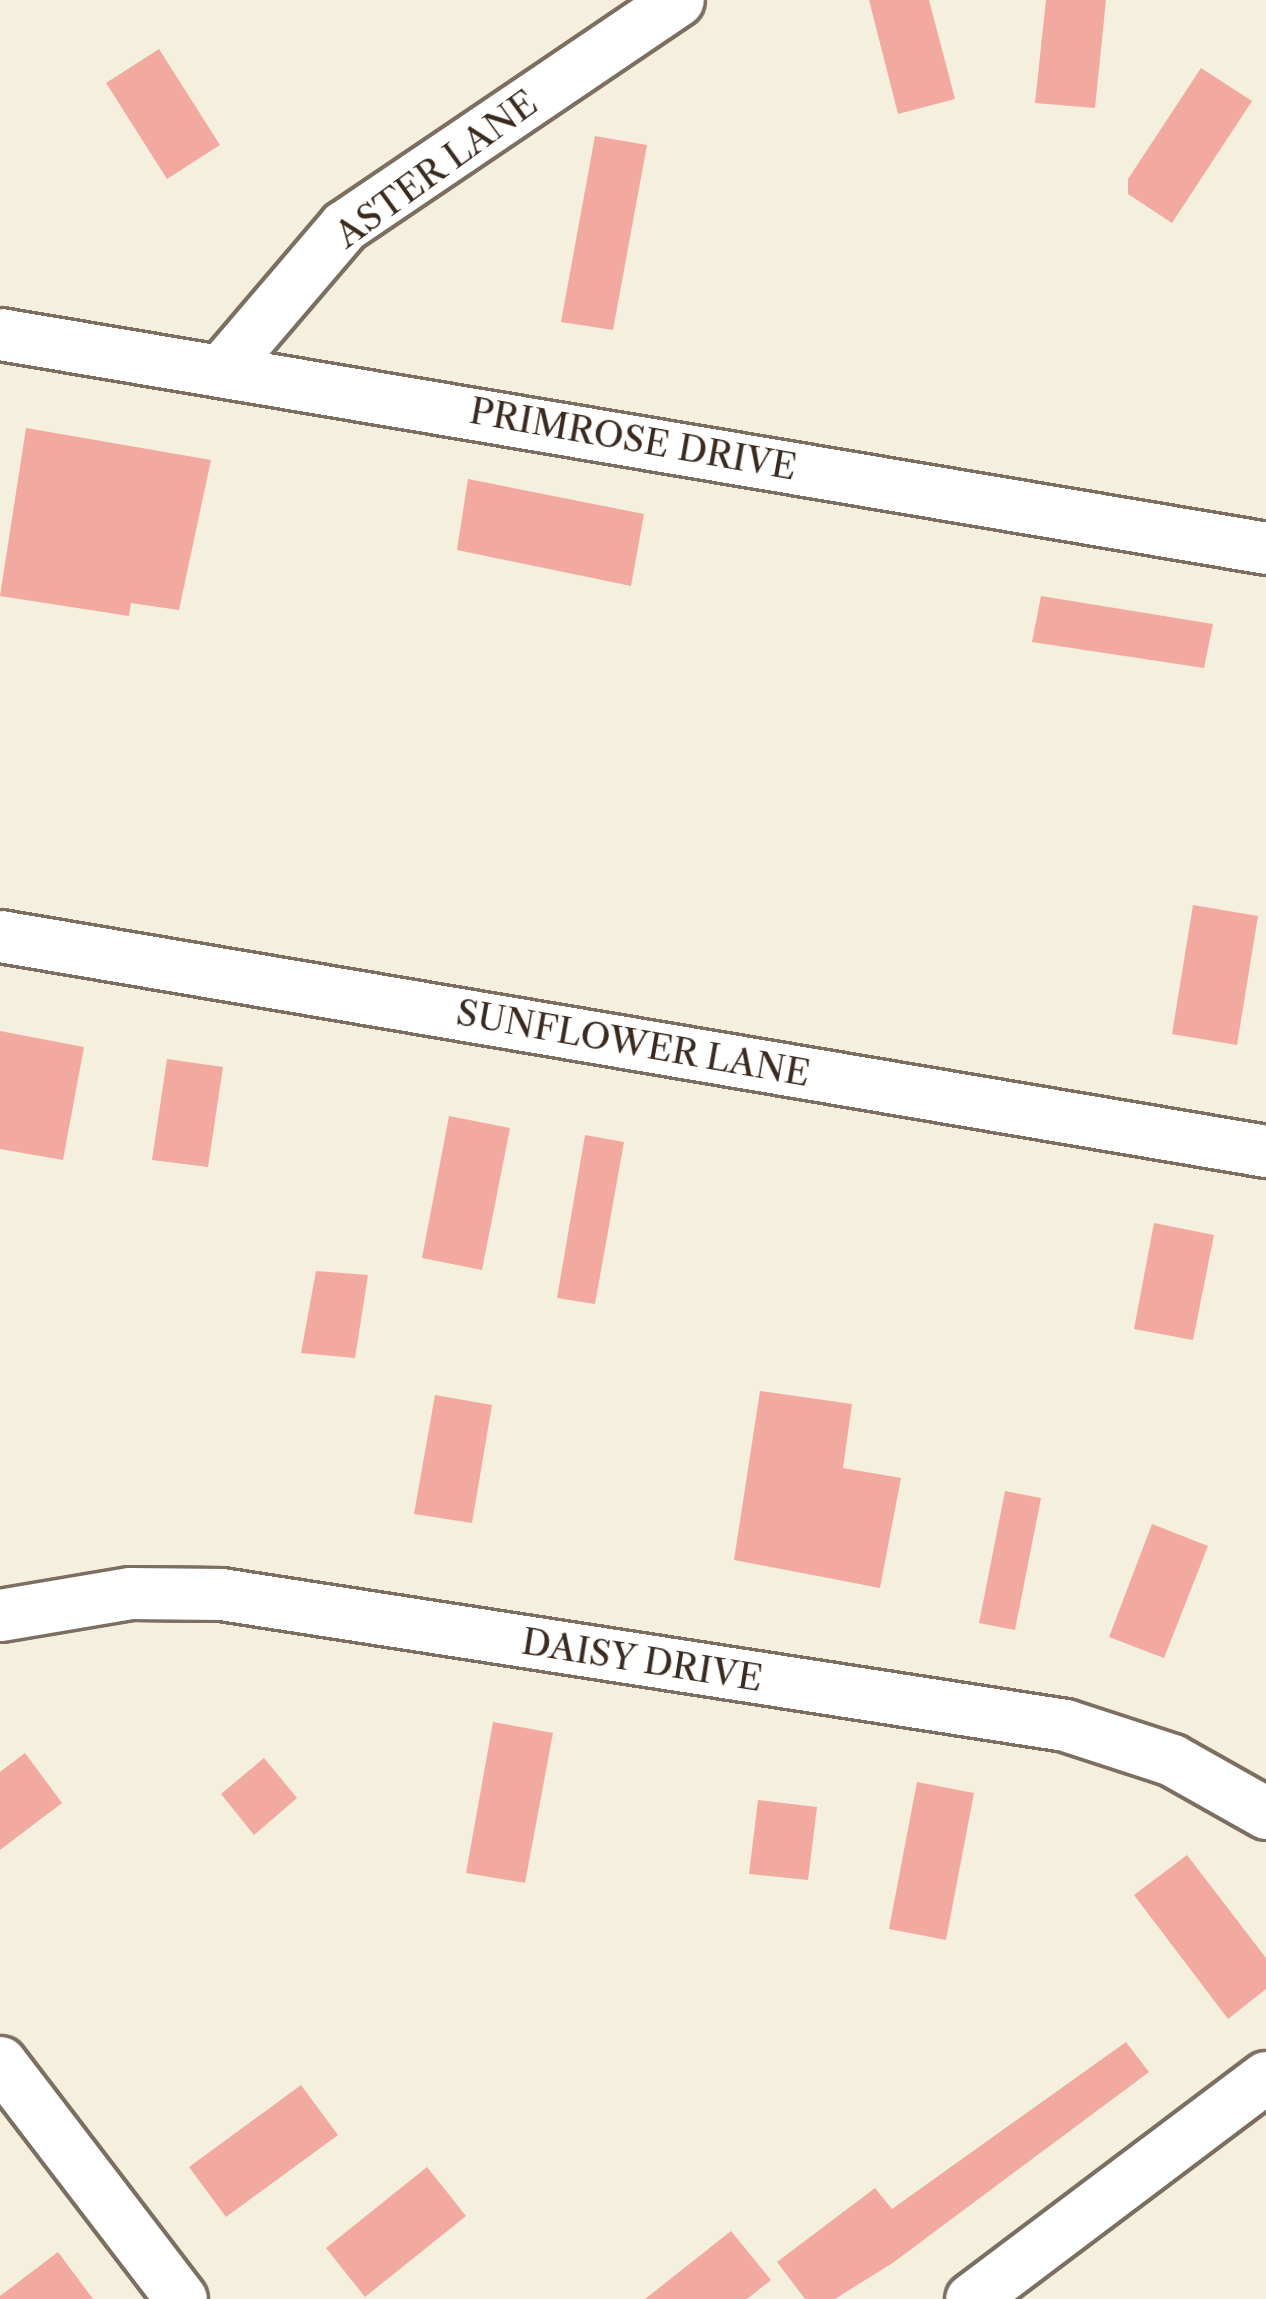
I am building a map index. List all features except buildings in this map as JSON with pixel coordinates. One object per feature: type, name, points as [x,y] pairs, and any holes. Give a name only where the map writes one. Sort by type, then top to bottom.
[{"type":"street","name":"ASTER LANE","points":[[222,368],[344,226],[678,0]]},
{"type":"street","name":"PRIMROSE DRIVE","points":[[0,334],[1266,548]]},
{"type":"street","name":"SUNFLOWER LANE","points":[[0,936],[1266,1151]]},
{"type":"street","name":"DAISY DRIVE","points":[[0,1615],[130,1593],[221,1594],[1065,1725],[1172,1760],[1266,1813]]},
{"type":"street","points":[[0,2062],[181,2299]]},
{"type":"street","points":[[971,2299],[1266,2078]]}]
